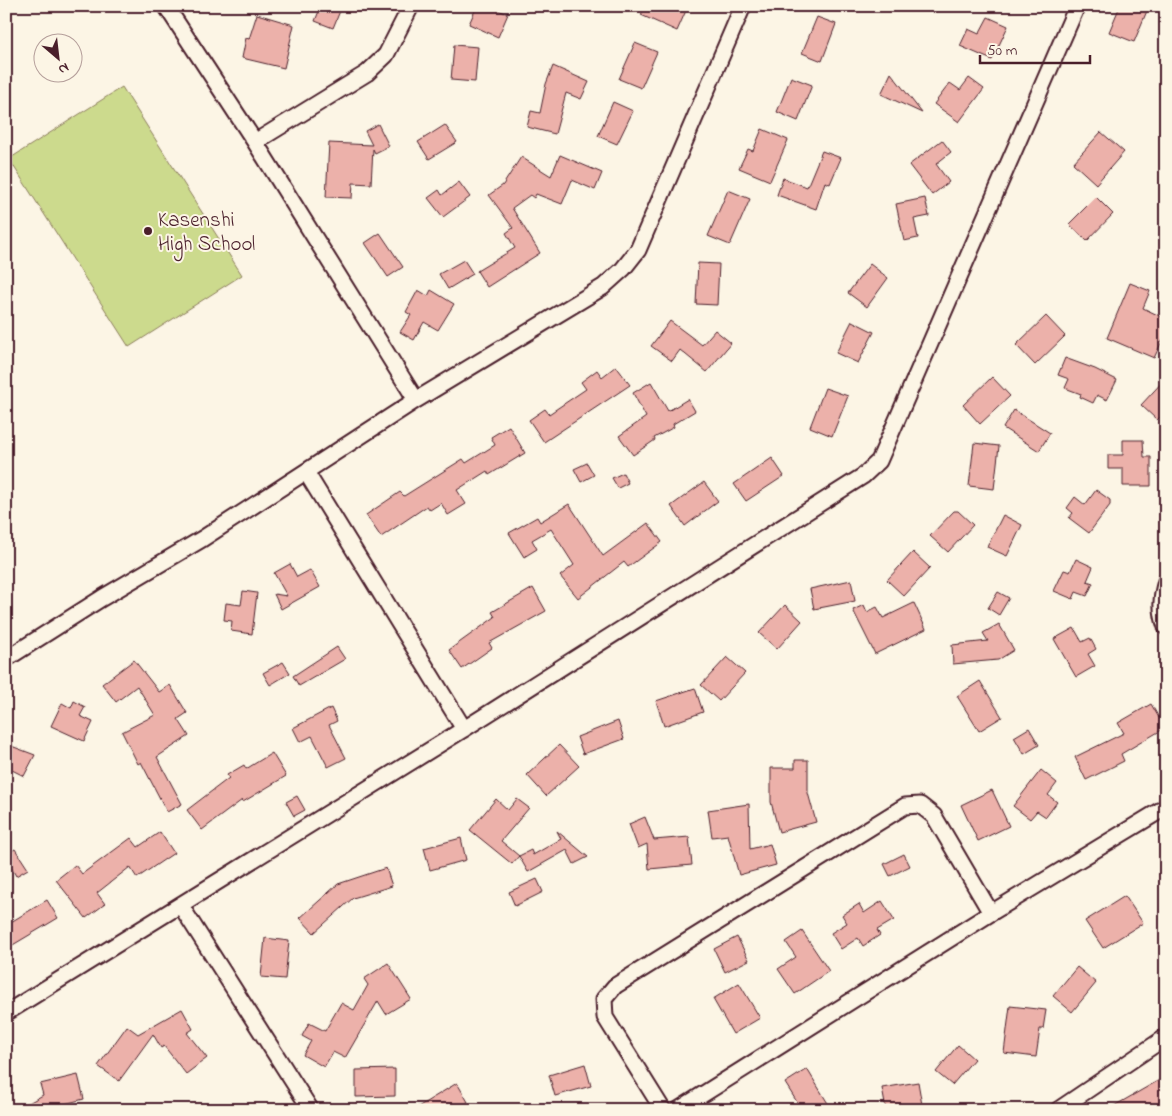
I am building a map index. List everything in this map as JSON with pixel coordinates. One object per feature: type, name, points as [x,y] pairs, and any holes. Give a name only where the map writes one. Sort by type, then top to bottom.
[{"type":"street","points":[[166,6],[255,142],[416,400]]},
{"type":"street","points":[[255,142],[367,73],[386,55],[411,6]]},
{"type":"street","points":[[6,659],[306,472],[416,400],[603,287],[623,269],[638,250],[743,6]]},
{"type":"street","points":[[6,1014],[464,729],[863,476],[878,461],[1077,6]]},
{"type":"street","points":[[306,472],[464,729]]},
{"type":"street","points":[[1166,581],[1161,596],[1162,612],[1166,627]]},
{"type":"street","points":[[663,1110],[605,1017],[604,999],[615,986],[905,806],[920,804],[934,816],[991,913]]},
{"type":"street","points":[[678,1110],[991,913],[1166,807]]},
{"type":"street","points":[[181,906],[311,1110]]},
{"type":"street","points":[[1058,1110],[1166,1037]]},
{"type":"green space","points":[[122,87],[242,275],[129,347],[9,159]]},
{"type":"building","points":[[321,6],[342,6],[333,28],[315,21]]},
{"type":"building","points":[[477,6],[500,6],[498,10],[508,14],[498,37],[469,24]]},
{"type":"building","points":[[645,6],[688,6],[677,31],[641,15]]},
{"type":"building","points":[[1120,6],[1149,6],[1134,42],[1109,32]]},
{"type":"building","points":[[257,14],[294,25],[284,68],[242,58],[246,38],[249,39]]},
{"type":"building","points":[[817,17],[836,24],[822,61],[802,53]]},
{"type":"building","points":[[988,17],[1008,26],[992,60],[960,46],[968,29],[979,34]]},
{"type":"building","points":[[635,43],[657,52],[641,88],[619,79]]},
{"type":"building","points":[[454,45],[478,47],[475,82],[451,80]]},
{"type":"building","points":[[553,66],[589,82],[581,99],[566,93],[555,134],[527,127],[531,111],[540,113],[546,84]]},
{"type":"building","points":[[891,73],[922,113],[881,94]]},
{"type":"building","points":[[791,77],[812,85],[798,121],[777,112]]},
{"type":"building","points":[[969,78],[984,89],[959,122],[934,104],[950,83],[960,90]]},
{"type":"building","points":[[613,102],[633,111],[617,144],[598,136]]},
{"type":"building","points":[[378,124],[389,146],[375,153],[373,149],[371,184],[353,183],[352,198],[326,197],[329,143],[372,145],[365,131]]},
{"type":"building","points":[[445,125],[457,142],[429,159],[418,142]]},
{"type":"building","points":[[762,129],[788,140],[770,181],[739,168],[748,149],[753,151]]},
{"type":"building","points":[[1101,132],[1124,152],[1096,184],[1073,163]]},
{"type":"building","points":[[942,140],[951,152],[936,164],[949,182],[932,195],[909,165]]},
{"type":"building","points":[[822,151],[841,158],[830,184],[825,182],[816,209],[777,195],[783,178],[807,187]]},
{"type":"building","points":[[560,155],[602,173],[595,190],[572,180],[562,204],[536,194],[534,198],[530,195],[512,208],[540,253],[487,287],[477,271],[515,248],[506,233],[513,228],[489,195],[503,185],[521,157],[551,176]]},
{"type":"building","points":[[459,182],[470,197],[443,217],[428,198],[439,190],[442,195]]},
{"type":"building","points":[[728,190],[750,199],[730,245],[708,236]]},
{"type":"building","points":[[1096,197],[1113,214],[1087,241],[1069,224]]},
{"type":"building","points":[[925,198],[929,216],[914,219],[918,238],[904,241],[896,204]]},
{"type":"building","points":[[380,233],[403,267],[388,277],[365,243]]},
{"type":"building","points":[[464,260],[473,274],[448,289],[439,274]]},
{"type":"building","points":[[698,263],[719,264],[717,305],[696,304]]},
{"type":"building","points":[[870,264],[888,278],[867,307],[848,293]]},
{"type":"building","points":[[1130,283],[1150,291],[1143,308],[1166,319],[1166,333],[1154,358],[1107,338]]},
{"type":"building","points":[[418,290],[428,296],[431,290],[454,304],[438,330],[424,322],[414,340],[400,332],[411,315],[406,312]]},
{"type":"building","points":[[1046,316],[1065,336],[1035,365],[1016,345]]},
{"type":"building","points":[[670,321],[702,345],[715,330],[731,343],[707,372],[680,350],[672,361],[651,346]]},
{"type":"building","points":[[852,321],[874,332],[858,363],[836,353]]},
{"type":"building","points":[[1065,358],[1095,369],[1117,380],[1107,400],[1097,395],[1093,403],[1080,397],[1081,394],[1065,388],[1069,379],[1058,375]]},
{"type":"building","points":[[616,366],[630,385],[544,442],[529,420],[545,409],[549,414],[586,389],[581,382],[597,370],[602,377]]},
{"type":"building","points":[[992,377],[1010,396],[980,424],[963,405]]},
{"type":"building","points":[[1166,378],[1166,411],[1157,420],[1141,405]]},
{"type":"building","points":[[651,382],[668,411],[688,399],[695,411],[673,424],[674,427],[654,438],[655,440],[633,455],[619,436],[646,417],[633,393]]},
{"type":"building","points":[[825,388],[848,396],[832,436],[810,427]]},
{"type":"building","points":[[1014,410],[1050,433],[1039,451],[1003,428]]},
{"type":"building","points":[[509,426],[525,453],[489,475],[487,471],[457,490],[466,504],[448,515],[441,503],[430,510],[427,506],[381,537],[366,515],[400,492],[404,496],[463,459],[466,463],[495,445],[491,437]]},
{"type":"building","points":[[1123,440],[1143,440],[1144,457],[1151,457],[1151,486],[1123,486],[1123,469],[1108,469],[1108,455],[1123,455]]},
{"type":"building","points":[[974,443],[999,446],[994,489],[969,486]]},
{"type":"building","points":[[772,458],[784,476],[746,501],[734,484]]},
{"type":"building","points":[[587,463],[594,475],[581,482],[574,469]]},
{"type":"building","points":[[623,473],[628,483],[618,488],[612,478]]},
{"type":"building","points":[[704,482],[718,501],[685,526],[671,506]]},
{"type":"building","points":[[1096,490],[1110,500],[1110,505],[1089,533],[1069,518],[1073,513],[1067,508],[1075,497],[1085,505]]},
{"type":"building","points":[[569,504],[603,556],[648,523],[662,542],[628,567],[624,562],[578,598],[560,576],[574,565],[551,529],[532,540],[537,549],[524,557],[509,533],[537,517],[540,522]]},
{"type":"building","points":[[954,511],[958,511],[973,525],[948,552],[930,536]]},
{"type":"building","points":[[1003,515],[1022,525],[1007,556],[987,547]]},
{"type":"building","points":[[913,552],[930,568],[904,596],[887,580]]},
{"type":"building","points":[[1076,559],[1093,567],[1087,581],[1093,583],[1087,596],[1076,592],[1073,599],[1054,591],[1064,570],[1070,572]]},
{"type":"building","points":[[290,564],[297,577],[310,570],[320,587],[281,609],[274,594],[287,596],[274,573]]},
{"type":"building","points":[[851,580],[855,601],[814,609],[810,589]]},
{"type":"building","points":[[533,588],[546,611],[489,643],[492,648],[462,669],[449,650],[495,617],[492,612]]},
{"type":"building","points":[[243,591],[257,593],[252,634],[231,631],[232,621],[224,620],[226,603],[241,605]]},
{"type":"building","points":[[998,592],[1009,598],[999,615],[988,608]]},
{"type":"building","points":[[914,603],[926,629],[875,654],[853,610],[864,605],[867,612],[877,607],[883,618]]},
{"type":"building","points":[[785,605],[802,621],[777,649],[759,633]]},
{"type":"building","points":[[999,624],[1014,650],[998,660],[953,664],[952,645],[988,641],[983,633]]},
{"type":"building","points":[[1074,628],[1082,642],[1090,638],[1096,649],[1088,654],[1095,666],[1076,677],[1054,639]]},
{"type":"building","points":[[337,647],[345,659],[299,686],[293,676]]},
{"type":"building","points":[[727,657],[745,673],[719,701],[701,685]]},
{"type":"building","points":[[134,660],[159,692],[170,685],[187,713],[178,719],[189,736],[157,757],[182,804],[167,812],[141,762],[138,764],[122,732],[155,715],[137,686],[116,702],[102,684]]},
{"type":"building","points":[[283,662],[290,673],[270,685],[263,673]]},
{"type":"building","points":[[980,681],[1002,717],[979,731],[957,696]]},
{"type":"building","points":[[695,688],[703,712],[664,726],[656,701]]},
{"type":"building","points":[[74,701],[85,707],[80,716],[93,722],[84,741],[51,726],[62,703],[71,708]]},
{"type":"building","points":[[1151,704],[1165,728],[1121,754],[1124,761],[1086,780],[1075,757],[1124,733],[1118,723]]},
{"type":"building","points":[[331,708],[337,721],[329,725],[346,758],[328,767],[312,736],[300,742],[293,728]]},
{"type":"building","points":[[618,721],[624,739],[583,754],[577,737]]},
{"type":"building","points":[[1029,728],[1039,745],[1024,754],[1014,737]]},
{"type":"building","points":[[6,744],[35,755],[24,776],[6,767]]},
{"type":"building","points":[[559,745],[579,766],[546,796],[527,775]]},
{"type":"building","points":[[272,753],[286,776],[243,802],[242,800],[202,830],[187,810],[229,778],[227,775],[244,765],[246,769]]},
{"type":"building","points":[[795,760],[808,760],[808,793],[816,822],[779,832],[771,802],[771,768],[795,768]]},
{"type":"building","points":[[1041,770],[1057,783],[1048,795],[1057,802],[1046,817],[1037,811],[1030,819],[1013,806]]},
{"type":"building","points":[[992,790],[1009,826],[978,841],[961,805]]},
{"type":"building","points":[[297,796],[305,810],[294,816],[286,802]]},
{"type":"building","points":[[496,799],[508,810],[517,799],[529,808],[501,841],[519,856],[512,864],[470,830]]},
{"type":"building","points":[[749,804],[750,849],[770,844],[776,865],[739,875],[728,835],[712,837],[708,810]]},
{"type":"building","points":[[645,817],[654,840],[689,837],[692,865],[649,869],[647,844],[638,848],[629,824]]},
{"type":"building","points":[[557,831],[588,857],[574,864],[567,850],[528,872],[519,856],[531,850],[533,855],[561,839]]},
{"type":"building","points":[[160,832],[174,853],[137,878],[130,867],[97,893],[105,904],[86,918],[56,880],[75,865],[82,874],[131,838],[138,847]]},
{"type":"building","points":[[461,838],[466,860],[430,870],[424,848]]},
{"type":"building","points":[[15,849],[28,869],[16,876],[6,858],[6,854]]},
{"type":"building","points":[[904,854],[910,866],[890,876],[884,864]]},
{"type":"building","points":[[386,868],[392,886],[353,898],[314,933],[300,918],[338,884]]},
{"type":"building","points":[[537,879],[543,892],[515,906],[509,892]]},
{"type":"building","points":[[1125,896],[1143,923],[1103,948],[1085,921]]},
{"type":"building","points":[[47,900],[58,918],[6,949],[6,925]]},
{"type":"building","points":[[882,901],[894,920],[877,930],[880,935],[863,946],[858,938],[841,949],[831,933],[847,923],[842,915],[859,904],[864,913]]},
{"type":"building","points":[[802,931],[829,971],[795,994],[778,969],[796,957],[786,942]]},
{"type":"building","points":[[737,937],[749,960],[725,972],[714,949]]},
{"type":"building","points":[[265,938],[289,941],[285,979],[261,977]]},
{"type":"building","points":[[388,963],[411,999],[386,1014],[378,1001],[345,1058],[333,1052],[324,1067],[303,1055],[311,1041],[302,1036],[309,1023],[325,1031],[341,1003],[354,1010],[368,985],[364,979]]},
{"type":"building","points":[[1077,967],[1096,983],[1072,1012],[1053,996]]},
{"type":"building","points":[[739,983],[760,1018],[733,1034],[713,999]]},
{"type":"building","points":[[1010,1006],[1046,1010],[1043,1029],[1040,1029],[1036,1057],[1004,1053]]},
{"type":"building","points":[[182,1009],[193,1029],[187,1033],[207,1058],[186,1074],[164,1046],[161,1048],[153,1034],[119,1081],[98,1066],[127,1026],[138,1034]]},
{"type":"building","points":[[958,1045],[974,1059],[952,1085],[936,1072]]},
{"type":"building","points":[[585,1064],[591,1086],[555,1096],[549,1075]]},
{"type":"building","points":[[395,1069],[395,1096],[356,1097],[356,1070]]},
{"type":"building","points":[[807,1069],[832,1110],[802,1110],[785,1083]]},
{"type":"building","points":[[78,1075],[84,1099],[40,1110],[16,1110],[43,1095],[40,1084]]},
{"type":"building","points":[[1161,1079],[1166,1087],[1166,1100],[1150,1110],[1107,1110]]},
{"type":"building","points":[[918,1082],[922,1105],[886,1110],[882,1088]]},
{"type":"building","points":[[457,1083],[468,1102],[456,1110],[413,1110]]},
{"type":"place","name":"Kasenshi High School","points":[[148,231]]}]
